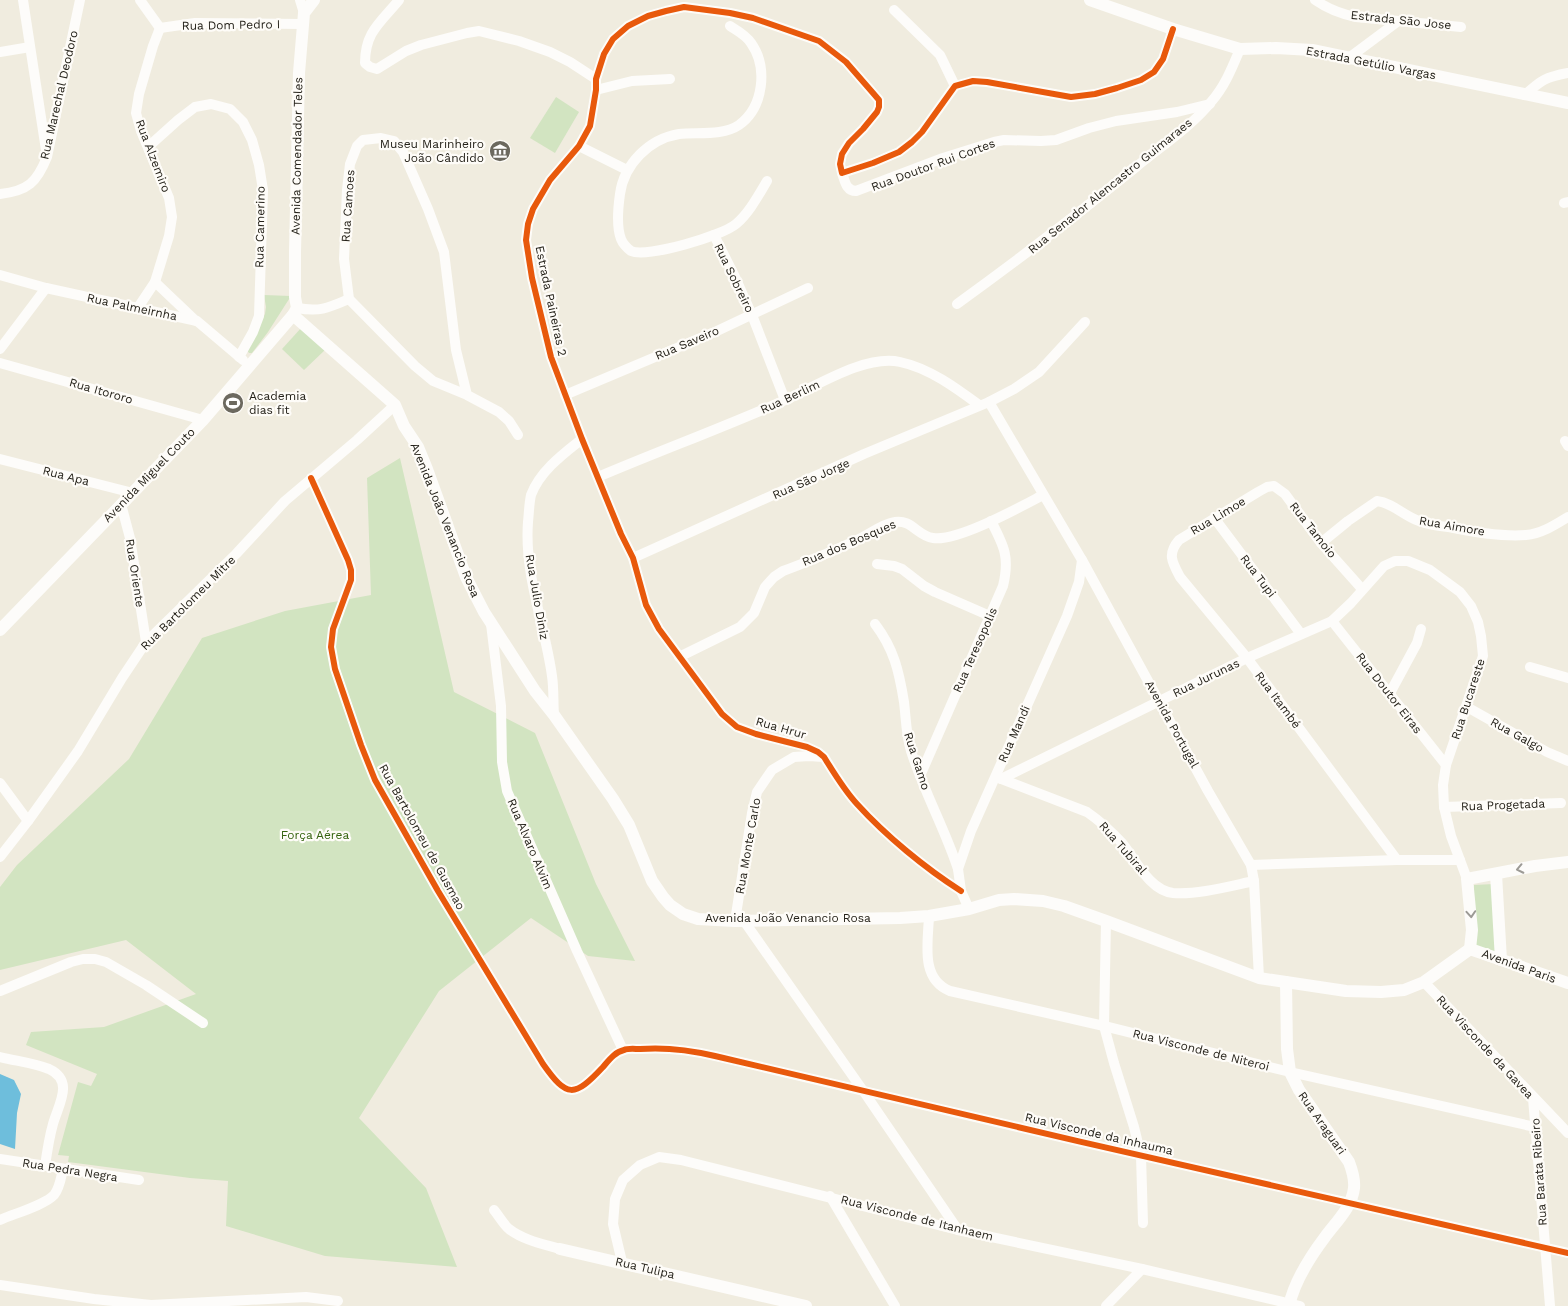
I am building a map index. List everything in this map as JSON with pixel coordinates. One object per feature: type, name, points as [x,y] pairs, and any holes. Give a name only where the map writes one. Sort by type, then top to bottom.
[{"type":"main road","points":[[303,18],[314,0]]},
{"type":"main road","name":"Estrada Getúlio Vargas","points":[[1090,0],[1173,29],[1240,49],[1312,50],[1568,103]]},
{"type":"main road","name":"Avenida Comendador Teles","points":[[295,311],[299,83],[303,18]]},
{"type":"main road","name":"Avenida Miguel Couto","points":[[0,630],[203,420],[295,311]]},
{"type":"main road","name":"Avenida João Venancio Rosa","points":[[295,311],[395,405],[404,426],[418,447],[466,577],[491,623],[535,691],[614,799],[629,825],[652,881],[670,905],[683,914],[698,919],[740,921],[929,916],[969,909],[999,900],[1043,901],[1106,920],[1259,978],[1346,991],[1381,992],[1404,990],[1424,982],[1470,949]]},
{"type":"main road","points":[[1470,949],[1472,930],[1467,879],[1535,866],[1568,862]]},
{"type":"main road","points":[[1496,874],[1501,960]]},
{"type":"main road","name":"Avenida Paris","points":[[1470,949],[1568,983]]},
{"type":"main road","name":"Rua Araguari","points":[[1286,982],[1287,1049],[1290,1072],[1299,1090],[1349,1162],[1354,1175],[1354,1188],[1350,1203],[1306,1266],[1296,1285],[1293,1305]]},
{"type":"main road","name":"Rua Tulipa","points":[[560,1249],[806,1306]]},
{"type":"street","points":[[23,0],[46,157]]},
{"type":"street","name":"Rua Marechal Deodoro","points":[[0,194],[15,193],[25,188],[40,173],[46,157],[80,0]]},
{"type":"street","points":[[140,0],[160,28]]},
{"type":"street","points":[[300,0],[303,18]]},
{"type":"street","points":[[399,0],[372,31],[367,42],[365,63],[370,67],[377,68],[421,45],[467,33],[479,32],[519,40],[550,52],[596,79]]},
{"type":"street","name":"Estrada Sāo Jose","points":[[1315,0],[1339,13],[1356,17],[1461,27]]},
{"type":"street","name":"Estrada Paineiras 2","points":[[634,558],[621,534],[551,358],[532,278],[526,240],[528,224],[533,209],[550,180],[579,146],[590,126],[596,79],[604,54],[613,39],[628,26],[648,16],[684,7],[753,18],[819,41],[846,62],[879,100],[877,112],[849,143],[842,154],[840,164],[842,173]]},
{"type":"street","points":[[894,10],[940,55],[955,86]]},
{"type":"street","name":"Rua Dom Pedro I","points":[[160,28],[195,23],[303,18]]},
{"type":"street","points":[[1350,57],[1397,22]]},
{"type":"street","name":"Rua Sobreiro","points":[[730,26],[751,42],[757,52],[762,69],[762,82],[752,111],[739,125],[724,130],[679,134],[660,140],[638,155],[627,170],[621,185],[618,212],[620,238],[625,246],[632,251],[641,253],[657,251],[714,235],[752,315],[784,400]]},
{"type":"street","name":"Rua Alzemiro","points":[[137,309],[155,282],[169,236],[172,217],[169,198],[141,131],[136,113],[152,46],[160,28]]},
{"type":"street","points":[[842,173],[899,152],[912,142],[922,132],[955,86],[973,81],[1070,97],[1094,94],[1141,80],[1154,72],[1163,59],[1173,29]]},
{"type":"street","points":[[0,52],[30,47]]},
{"type":"street","name":"Rua Senador Alencastro Guimaraes","points":[[958,304],[1072,219],[1186,126],[1210,104],[1227,79],[1240,49]]},
{"type":"street","points":[[1525,95],[1541,81],[1552,76],[1568,73]]},
{"type":"street","points":[[596,90],[632,81],[670,79]]},
{"type":"street","name":"Rua Camerino","points":[[148,147],[178,120],[196,108],[211,104],[230,109],[243,122],[252,140],[263,190],[258,316],[253,332],[239,357]]},
{"type":"street","name":"Rua Doutor Rui Cortes","points":[[842,173],[847,188],[856,191],[943,158],[994,142],[1004,140],[1041,142],[1056,140],[1116,121],[1169,113],[1210,104]]},
{"type":"street","name":"Rua Camoes","points":[[349,299],[344,259],[350,164],[357,146],[364,140],[381,138],[394,141],[403,152],[428,209],[444,252],[456,350],[467,395]]},
{"type":"street","points":[[579,146],[627,170]]},
{"type":"street","points":[[714,235],[736,224],[754,203],[767,181]]},
{"type":"street","name":"Rua Palmeirnha","points":[[0,275],[46,288],[197,321],[250,366]]},
{"type":"street","points":[[155,282],[197,321]]},
{"type":"street","points":[[0,349],[46,288]]},
{"type":"street","name":"Rua Saveiro","points":[[565,395],[752,315],[808,288]]},
{"type":"street","points":[[295,311],[313,311],[349,299],[415,366],[433,381],[467,395],[499,412],[509,421],[518,435]]},
{"type":"street","name":"Rua São Jorge","points":[[634,558],[864,454],[984,404],[1014,389],[1039,372],[1085,322]]},
{"type":"street","name":"Rua Berlim","points":[[598,476],[784,400],[837,375],[876,362],[899,361],[925,371],[984,404]]},
{"type":"street","name":"Rua Itororo","points":[[0,363],[203,420]]},
{"type":"street","name":"Avenida Portugal","points":[[984,404],[1043,495],[1082,560],[1208,791],[1251,865],[1254,881],[1259,978]]},
{"type":"street","name":"Rua Bartolomeu Mitre","points":[[0,857],[78,751],[146,642],[236,554],[285,501],[395,405]]},
{"type":"street","name":"Rua Julio Diniz","points":[[554,715],[552,676],[529,567],[527,534],[529,505],[538,482],[555,460],[582,439]]},
{"type":"street","name":"Rua Apa","points":[[0,459],[133,493]]},
{"type":"street","name":"Rua Bartolomeu de Gusmao","points":[[311,478],[351,570],[349,588],[332,629],[331,647],[335,669],[375,780],[438,891],[543,1064],[560,1086],[570,1091],[577,1090],[612,1057],[623,1050]]},
{"type":"street","name":"Rua Tamoio","points":[[1258,492],[1267,487],[1274,486],[1285,494],[1321,543],[1362,588]]},
{"type":"street","name":"Rua Limoe","points":[[1179,540],[1258,492]]},
{"type":"street","name":"Rua dos Bosques","points":[[679,656],[740,628],[754,613],[765,587],[783,571],[859,539],[892,522],[901,521],[908,523],[922,534],[932,538],[953,535],[991,521],[1043,495]]},
{"type":"street","name":"Rua Aimore","points":[[1321,543],[1377,501],[1390,505],[1417,521],[1500,534],[1526,535],[1538,532],[1550,528],[1568,517]]},
{"type":"street","name":"Rua Oriente","points":[[121,504],[130,538],[146,642]]},
{"type":"street","name":"Rua Tupi","points":[[1215,519],[1301,634]]},
{"type":"street","name":"Rua Teresopolis","points":[[920,776],[1003,586],[1007,559],[1002,541],[991,521]]},
{"type":"street","name":"Rua Itambé","points":[[1179,540],[1171,553],[1180,577],[1247,658],[1397,860]]},
{"type":"street","name":"Rua Hrur","points":[[634,558],[646,605],[659,630],[722,714],[737,727],[756,734],[807,747],[818,752],[824,757],[856,803],[880,828],[961,892]]},
{"type":"street","name":"Rua Mandi","points":[[969,909],[961,892],[958,869],[971,831],[998,777],[1067,616],[1079,582],[1082,560]]},
{"type":"street","name":"Rua Bucareste","points":[[1332,621],[1384,566],[1395,561],[1408,561],[1430,570],[1460,592],[1471,606],[1478,622],[1483,656],[1446,765],[1443,785],[1444,807],[1451,836],[1467,879]]},
{"type":"street","points":[[877,564],[902,569],[935,592],[990,616]]},
{"type":"street","name":"Rua Jurunas","points":[[998,777],[1247,658],[1332,621]]},
{"type":"street","name":"Rua Doutor Eiras","points":[[1332,621],[1446,765]]},
{"type":"street","name":"Rua Alvaro Alvim","points":[[491,623],[501,706],[502,762],[507,791],[576,951],[623,1050]]},
{"type":"street","name":"Rua Gamo","points":[[875,624],[886,638],[898,668],[909,742],[920,776],[950,844],[958,869]]},
{"type":"street","points":[[1390,693],[1417,643],[1421,629]]},
{"type":"street","points":[[1530,667],[1568,678]]},
{"type":"street","name":"Rua Galgo","points":[[1467,707],[1547,752],[1568,761]]},
{"type":"street","name":"Rua Monte Carlo","points":[[740,921],[752,813],[757,792],[772,770],[794,757],[824,757]]},
{"type":"street","name":"Rua Tubiral","points":[[998,777],[1088,812],[1100,820],[1161,889],[1172,893],[1186,893],[1254,881]]},
{"type":"street","points":[[0,783],[28,821]]},
{"type":"street","name":"Rua Progetada","points":[[1444,807],[1561,803]]},
{"type":"street","points":[[1251,865],[1397,860],[1460,860]]},
{"type":"street","name":"Rua Visconde de Niteroi","points":[[929,916],[929,966],[932,978],[940,987],[950,992],[1535,1127]]},
{"type":"street","points":[[1106,920],[1104,1026],[1141,1156],[1143,1223]]},
{"type":"street","points":[[740,921],[864,1092],[958,1230]]},
{"type":"street","points":[[0,991],[71,962],[95,959],[106,962],[146,985],[203,1023]]},
{"type":"street","name":"Rua Visconde da Gavea","points":[[1424,982],[1568,1133]]},
{"type":"street","name":"Rua Visconde da Inhauma","points":[[623,1050],[654,1048],[691,1050],[864,1092],[1568,1253]]},
{"type":"street","points":[[0,1057],[50,1070],[58,1074],[63,1084],[63,1095],[53,1124],[45,1166]]},
{"type":"street","name":"Rua Barata Ribeiro","points":[[1534,1098],[1550,1306]]},
{"type":"street","name":"Rua Visconde de Itanhaem","points":[[622,1262],[612,1224],[615,1199],[623,1180],[640,1165],[658,1157],[682,1160],[830,1196],[958,1230],[1142,1268],[1293,1305]]},
{"type":"street","name":"Rua Pedra Negra","points":[[0,1159],[139,1180]]},
{"type":"street","points":[[0,1220],[54,1195],[59,1186],[63,1169]]},
{"type":"street","points":[[830,1196],[895,1306]]},
{"type":"street","name":"Rua Tulipa","points":[[494,1210],[514,1233],[560,1249]]},
{"type":"street","points":[[1106,1306],[1142,1268]]},
{"type":"street","points":[[0,1285],[151,1305],[306,1296],[338,1301]]},
{"type":"green space","points":[[556,97],[579,112],[555,153],[530,138]]},
{"type":"green space","points":[[264,295],[291,296],[268,332],[252,353],[249,353],[247,350],[265,314]]},
{"type":"green space","points":[[302,327],[326,349],[304,370],[282,349]]},
{"type":"green space","name":"Força Aérea","points":[[400,458],[454,692],[535,733],[596,884],[635,961],[588,956],[531,918],[439,991],[359,1118],[426,1188],[457,1267],[325,1256],[226,1226],[228,1181],[190,1178],[68,1162],[69,1156],[58,1155],[78,1082],[91,1086],[97,1074],[26,1045],[31,1032],[104,1027],[196,994],[126,940],[0,970],[0,887],[17,865],[129,759],[202,638],[285,611],[371,595],[367,478]]},
{"type":"green space","points":[[1494,884],[1496,953],[1474,945],[1474,885]]},
{"type":"water","points":[[0,1074],[14,1080],[21,1094],[17,1113],[15,1149],[0,1144]]},
{"type":"cycle path","points":[[961,891],[920,862],[880,828],[852,799],[824,757],[818,752],[807,747],[756,734],[737,727],[722,714],[659,629],[646,605],[633,558],[621,534],[582,439],[551,357],[532,278],[526,240],[528,224],[533,209],[550,180],[579,146],[590,126],[596,79],[604,54],[613,39],[628,26],[648,16],[684,7],[753,18],[819,41],[846,62],[879,100],[879,107],[877,112],[849,143],[842,154],[840,164],[842,173],[899,152],[912,142],[922,132],[955,86],[973,81],[1071,97],[1095,94],[1141,80],[1154,72],[1163,59],[1173,29]]},
{"type":"cycle path","points":[[311,478],[351,570],[351,580],[333,629],[331,647],[335,669],[375,780],[438,891],[543,1064],[558,1083],[565,1088],[571,1090],[578,1089],[593,1077],[612,1057],[626,1049],[650,1048],[696,1052],[1568,1253]]},
{"type":"place","name":"Museu Marinheiro João Cândido","points":[[500,151]]},
{"type":"place","name":"Academia dias fit","points":[[233,403]]}]
